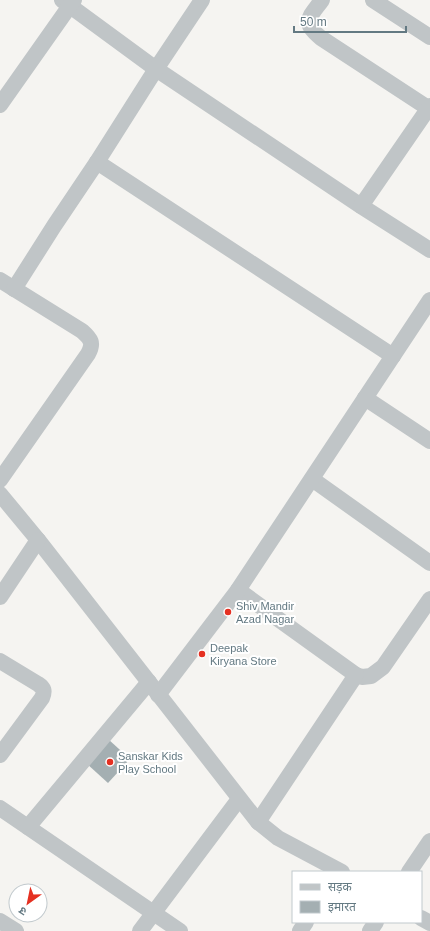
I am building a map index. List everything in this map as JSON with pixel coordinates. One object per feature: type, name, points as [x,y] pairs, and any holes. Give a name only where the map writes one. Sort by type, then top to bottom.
[{"type":"street","points":[[14,289],[202,0]]},
{"type":"street","points":[[322,0],[309,19],[309,25],[312,31],[429,107],[361,206]]},
{"type":"street","points":[[373,0],[430,37]]},
{"type":"street","points":[[0,105],[68,2],[156,69],[361,206],[430,250]]},
{"type":"street","points":[[98,162],[393,356]]},
{"type":"street","points":[[0,280],[82,331],[91,342],[92,348],[0,480]]},
{"type":"street","points":[[158,695],[238,590],[393,356],[424,321],[430,300]]},
{"type":"street","points":[[365,398],[430,441]]},
{"type":"street","points":[[312,479],[430,563]]},
{"type":"street","points":[[0,494],[38,540],[258,822],[278,838],[338,871]]},
{"type":"street","points":[[0,597],[38,540]]},
{"type":"street","points":[[238,590],[356,675],[362,677],[371,676],[383,667],[430,599]]},
{"type":"street","points":[[0,661],[38,684],[42,687],[44,692],[42,698],[0,755]]},
{"type":"street","points":[[258,822],[356,675]]},
{"type":"street","points":[[28,827],[148,682]]},
{"type":"street","points":[[140,931],[239,799]]},
{"type":"street","points":[[0,808],[180,931]]},
{"type":"street","points":[[410,871],[430,841]]},
{"type":"street","points":[[0,921],[16,931]]},
{"type":"building","points":[[108,739],[130,759],[108,783],[86,763]]},
{"type":"place","name":"Shiv Mandir Azad Nagar","points":[[228,612]]},
{"type":"place","name":"Deepak Kiryana Store","points":[[202,654]]},
{"type":"place","name":"Sanskar Kids Play School","points":[[110,762]]}]
